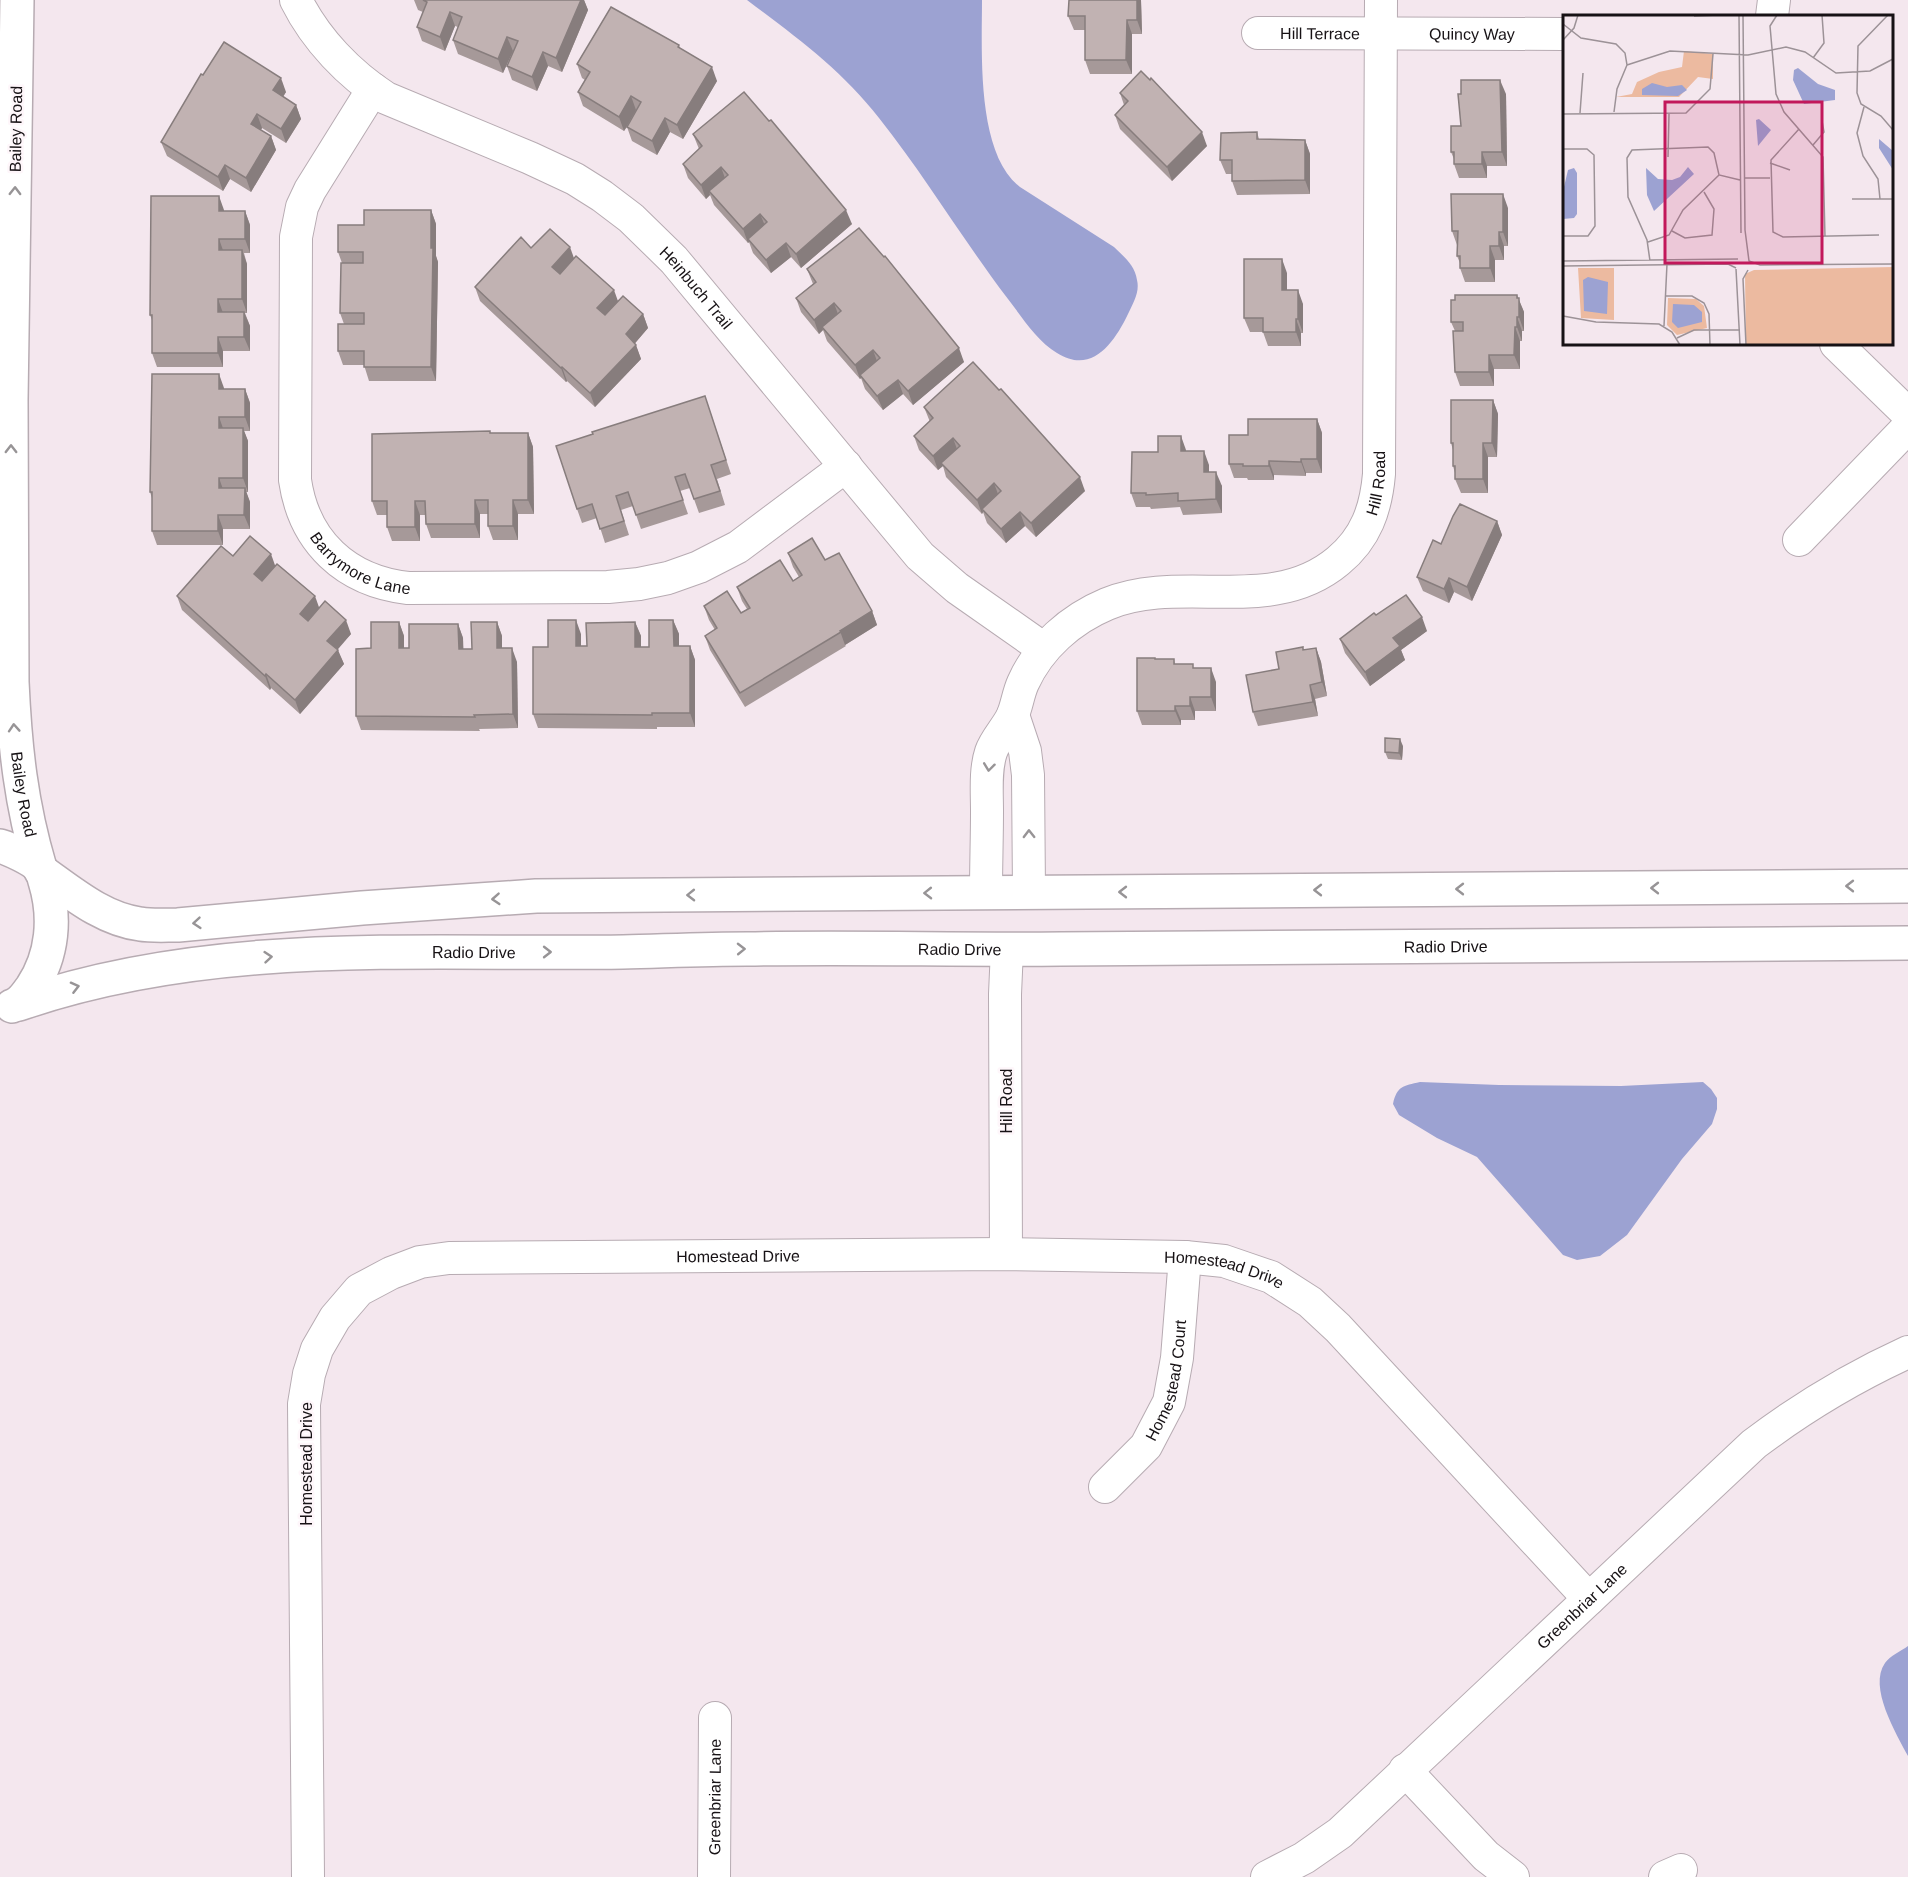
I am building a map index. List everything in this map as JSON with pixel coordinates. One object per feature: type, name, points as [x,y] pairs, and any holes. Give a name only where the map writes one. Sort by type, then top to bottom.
[{"type":"main road","name":"Bailey Road","points":[[13,1006],[38,978],[50,940],[51,913],[49,895],[28,827],[22,798],[14,727],[10,592],[17,0]]},
{"type":"main road","points":[[0,846],[21,855],[100,911],[118,919],[155,925],[536,896],[1908,886]]},
{"type":"main road","name":"Radio Drive","points":[[13,1006],[53,992],[128,974],[254,958],[323,954],[746,949],[1908,943]]},
{"type":"main road","points":[[0,1032],[13,1006]]},
{"type":"street","name":"Heinbuch Trail","points":[[296,0],[320,38],[373,89],[398,103],[561,172],[602,196],[631,218],[674,260],[910,546],[957,588],[1044,649]]},
{"type":"street","name":"Hill Road","points":[[986,892],[987,789],[991,752],[1013,715],[1022,685],[1031,666],[1044,649],[1064,630],[1098,608],[1129,596],[1164,591],[1265,591],[1302,584],[1320,575],[1341,559],[1364,532],[1376,501],[1379,474],[1381,0]]},
{"type":"street","points":[[1772,15],[1774,0]]},
{"type":"street","name":"Hill Terrace","points":[[1258,33],[1381,33]]},
{"type":"street","name":"Quincy Way","points":[[1381,33],[1563,34]]},
{"type":"street","name":"Barrymore Lane","points":[[373,89],[310,190],[302,207],[296,237],[295,480],[298,498],[309,525],[333,556],[351,571],[389,586],[408,588],[593,588],[639,584],[683,573],[738,547],[846,466]]},
{"type":"street","points":[[0,227],[13,297]]},
{"type":"street","points":[[1837,345],[1908,414]]},
{"type":"street","points":[[1799,540],[1908,427]]},
{"type":"street","points":[[1013,715],[1025,751],[1029,775],[1029,892]]},
{"type":"street","name":"Hill Road","points":[[1006,1254],[1005,994],[1007,949]]},
{"type":"street","name":"Homestead Drive","points":[[308,1877],[304,1404],[309,1374],[317,1349],[335,1318],[359,1290],[391,1273],[420,1262],[449,1258],[1006,1254],[1185,1257],[1224,1261],[1271,1277],[1310,1302],[1338,1328],[1589,1599]]},
{"type":"street","name":"Homestead Court","points":[[1105,1487],[1146,1446],[1169,1402],[1177,1358],[1185,1257]]},
{"type":"street","name":"Greenbriar Lane","points":[[1267,1877],[1304,1858],[1340,1833],[1754,1444],[1793,1415],[1837,1387],[1908,1352]]},
{"type":"street","name":"Greenbriar Lane","points":[[714,1877],[715,1718]]},
{"type":"street","points":[[1405,1770],[1486,1856],[1513,1877]]},
{"type":"water","points":[[747,0],[982,0],[984,100],[996,151],[1006,171],[1020,187],[1114,247],[1136,275],[1138,289],[1136,297],[1109,345],[1091,358],[1081,360],[1070,359],[1057,353],[1043,342],[991,277],[912,162],[865,101],[817,54]]},
{"type":"water","points":[[1420,1082],[1621,1086],[1703,1082],[1717,1098],[1717,1109],[1712,1124],[1682,1159],[1627,1235],[1600,1256],[1577,1260],[1563,1255],[1477,1157],[1437,1138],[1399,1115],[1393,1104],[1399,1090]]},
{"type":"water","points":[[1908,1646],[1908,1756],[1886,1710],[1880,1684],[1885,1663]]},
{"type":"building","points":[[423,0],[581,0],[556,58],[543,52],[532,77],[507,66],[518,41],[507,37],[498,59],[453,40],[462,17],[450,12],[440,37],[417,27],[427,2]]},
{"type":"building","points":[[1069,0],[1137,0],[1137,20],[1127,20],[1126,60],[1085,60],[1085,16],[1068,16]]},
{"type":"building","points":[[611,7],[679,45],[678,47],[712,67],[677,125],[665,118],[652,141],[627,127],[641,102],[631,96],[619,117],[578,92],[590,72],[577,64]]},
{"type":"building","points":[[224,42],[281,78],[273,90],[296,105],[281,129],[257,114],[251,124],[271,136],[246,178],[225,165],[218,177],[161,142],[201,74],[203,75]]},
{"type":"building","points":[[1141,71],[1150,80],[1151,78],[1202,132],[1167,167],[1115,115],[1128,101],[1120,93]]},
{"type":"building","points":[[1461,80],[1500,80],[1502,152],[1482,152],[1482,164],[1454,164],[1454,152],[1451,152],[1451,126],[1461,126],[1458,94],[1461,94]]},
{"type":"building","points":[[744,92],[769,121],[771,120],[846,210],[796,254],[786,243],[766,260],[748,239],[767,222],[760,214],[743,229],[709,191],[728,175],[721,167],[701,185],[683,164],[702,146],[693,134]]},
{"type":"building","points":[[1257,132],[1257,139],[1305,140],[1305,180],[1232,181],[1232,160],[1220,160],[1221,133]]},
{"type":"building","points":[[1451,194],[1503,194],[1503,232],[1499,232],[1499,246],[1490,246],[1490,268],[1460,268],[1460,256],[1457,256],[1458,231],[1452,231]]},
{"type":"building","points":[[151,196],[219,196],[219,211],[245,211],[245,239],[219,239],[219,250],[242,250],[242,299],[218,299],[218,312],[244,312],[244,337],[218,337],[218,353],[152,353]]},
{"type":"building","points":[[364,210],[431,210],[431,248],[433,248],[431,367],[364,367],[364,351],[338,351],[338,324],[364,324],[364,313],[340,313],[341,263],[363,263],[363,252],[338,252],[338,225],[364,225]]},
{"type":"building","points":[[859,228],[885,256],[959,348],[908,391],[898,380],[877,396],[860,375],[880,358],[873,350],[855,365],[822,327],[841,311],[834,303],[814,320],[796,298],[816,282],[807,269]]},
{"type":"building","points":[[550,229],[570,247],[552,267],[560,274],[576,256],[614,290],[597,308],[605,315],[623,296],[643,314],[626,334],[636,345],[590,393],[475,287],[521,237],[531,248]]},
{"type":"building","points":[[1244,259],[1282,259],[1282,290],[1298,290],[1296,332],[1263,332],[1263,318],[1244,318]]},
{"type":"building","points":[[1455,295],[1517,295],[1519,298],[1514,355],[1489,355],[1489,372],[1455,372],[1453,331],[1463,331],[1463,322],[1451,322],[1451,300],[1455,300]]},
{"type":"building","points":[[973,362],[999,390],[1001,389],[1080,477],[1031,523],[1020,512],[1001,529],[982,509],[1001,491],[994,483],[977,500],[941,463],[960,446],[953,438],[933,456],[914,436],[933,418],[924,407]]},
{"type":"building","points":[[152,374],[219,374],[219,389],[245,389],[245,417],[219,417],[219,428],[243,428],[243,478],[219,478],[219,488],[245,488],[244,515],[218,515],[218,531],[152,531],[152,492],[150,492]]},
{"type":"building","points":[[705,396],[726,460],[711,465],[720,491],[694,499],[685,474],[675,477],[683,500],[636,515],[628,492],[616,496],[624,521],[600,529],[592,504],[577,509],[556,446],[593,434],[592,432]]},
{"type":"building","points":[[1451,400],[1493,400],[1492,443],[1483,443],[1483,479],[1455,479],[1453,443],[1451,443]]},
{"type":"building","points":[[1248,419],[1317,419],[1317,459],[1301,459],[1301,462],[1269,461],[1269,466],[1229,464],[1229,435],[1248,435]]},
{"type":"building","points":[[490,431],[490,433],[528,433],[528,500],[513,500],[513,526],[488,526],[488,500],[475,500],[475,524],[426,524],[425,501],[415,501],[415,527],[387,527],[387,501],[372,501],[372,434]]},
{"type":"building","points":[[1158,436],[1181,436],[1181,451],[1204,451],[1204,472],[1216,472],[1216,499],[1178,501],[1178,493],[1146,495],[1146,493],[1131,493],[1132,452],[1158,452]]},
{"type":"building","points":[[1460,504],[1497,521],[1467,587],[1449,578],[1444,589],[1417,577],[1433,540],[1441,544]]},
{"type":"building","points":[[250,536],[271,554],[254,574],[262,581],[277,564],[315,596],[300,614],[308,621],[325,601],[346,620],[327,641],[338,650],[295,700],[266,674],[265,676],[177,596],[221,546],[233,556]]},
{"type":"building","points":[[812,538],[825,560],[839,553],[872,611],[740,693],[705,636],[717,628],[704,606],[727,591],[741,613],[750,608],[737,587],[780,560],[793,581],[802,575],[788,553]]},
{"type":"building","points":[[1406,595],[1422,617],[1393,638],[1400,646],[1365,672],[1340,639],[1374,613],[1376,615]]},
{"type":"building","points":[[548,620],[576,620],[576,646],[587,646],[586,623],[635,622],[635,647],[649,647],[649,620],[673,620],[674,646],[690,646],[690,713],[533,714],[533,647],[548,647]]},
{"type":"building","points":[[371,622],[399,622],[399,648],[409,648],[409,624],[458,624],[459,649],[472,649],[471,622],[497,622],[497,648],[512,648],[513,714],[474,715],[475,717],[356,716],[356,649],[371,648]]},
{"type":"building","points":[[1303,647],[1303,650],[1316,648],[1322,682],[1310,685],[1313,702],[1253,712],[1246,675],[1279,669],[1276,652]]},
{"type":"building","points":[[1137,658],[1174,659],[1174,664],[1193,664],[1193,668],[1211,668],[1211,697],[1190,697],[1190,706],[1175,706],[1175,711],[1137,711]]},
{"type":"building","points":[[1385,738],[1400,739],[1399,753],[1385,752]]}]
